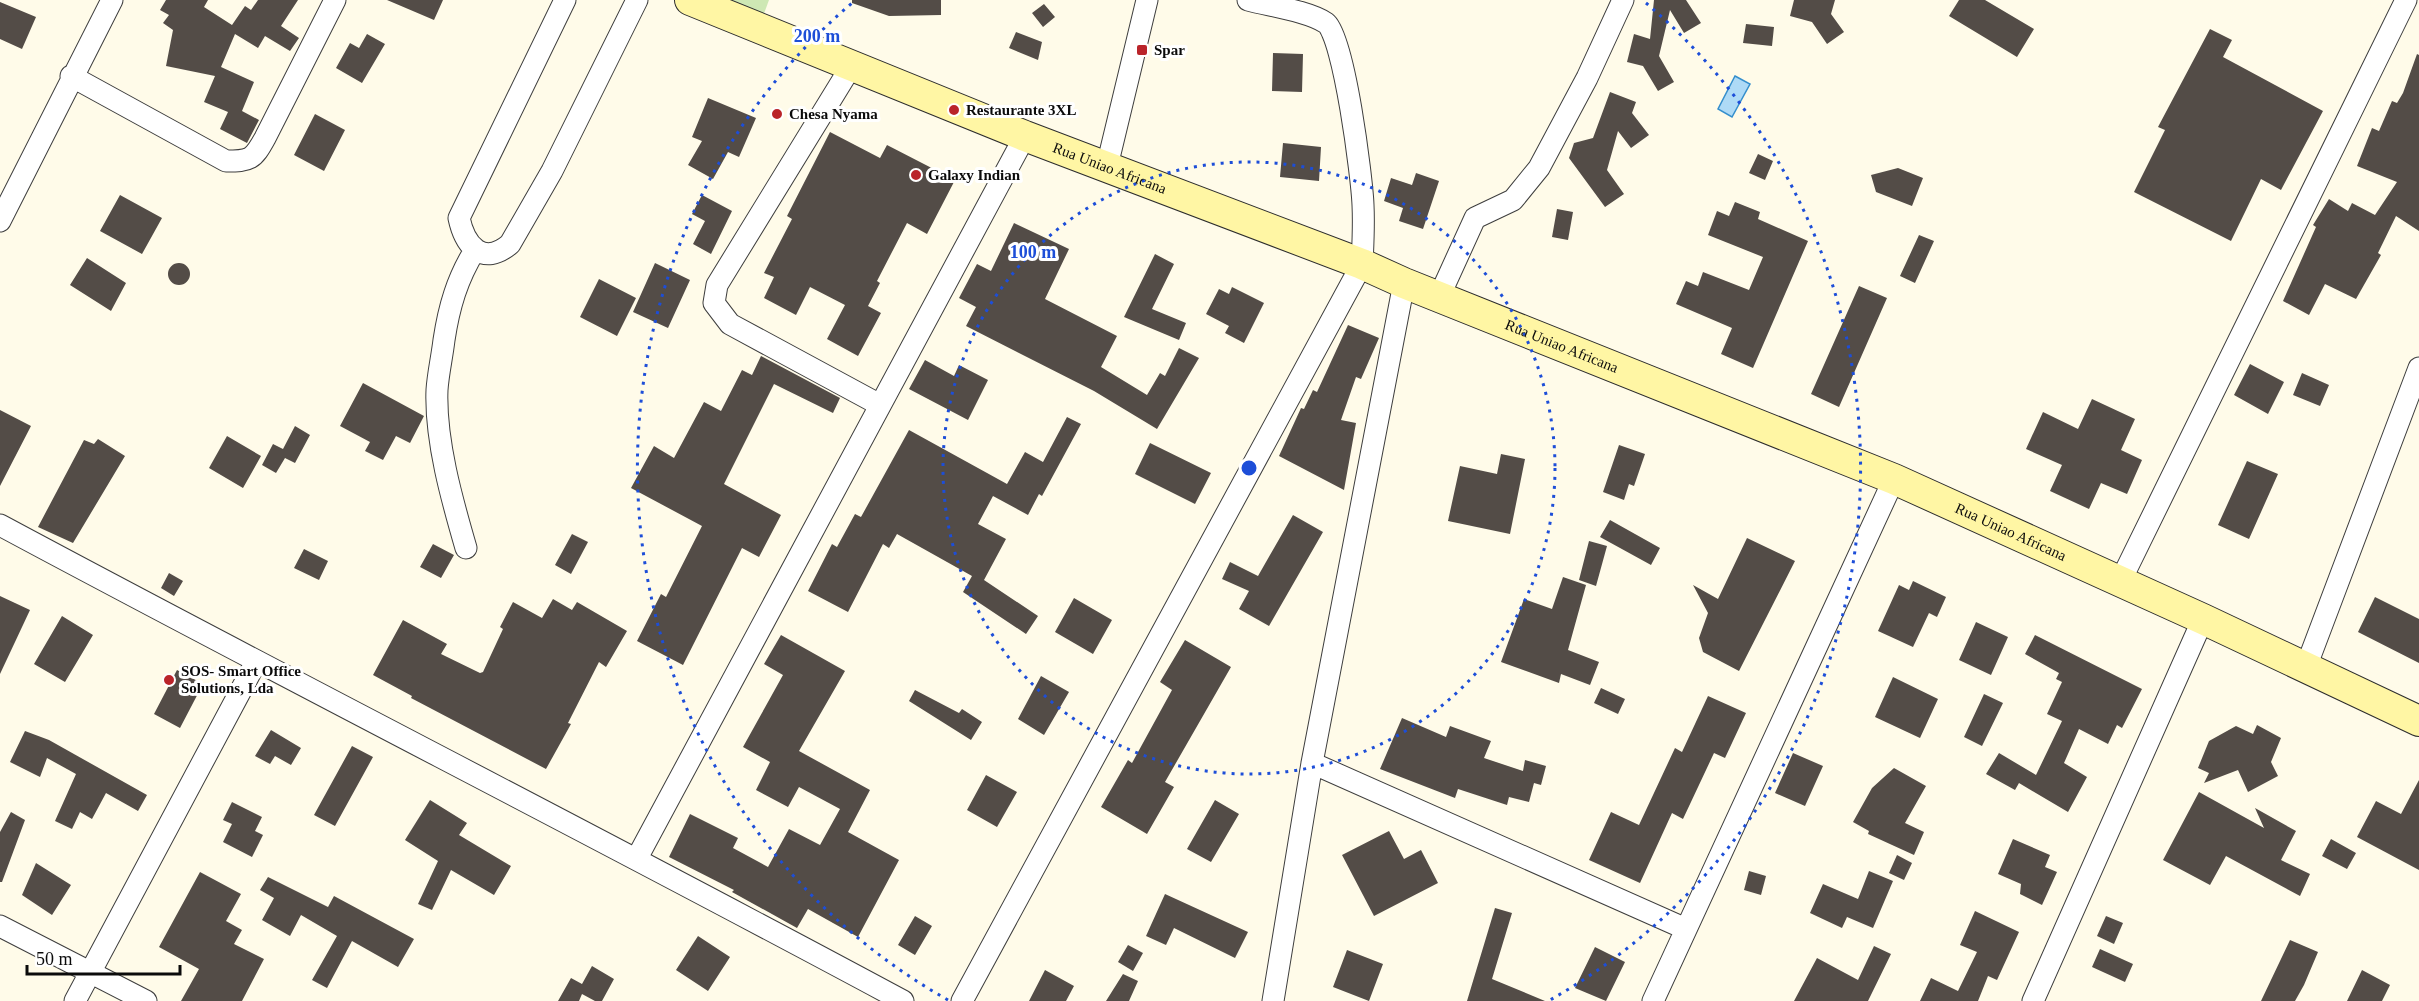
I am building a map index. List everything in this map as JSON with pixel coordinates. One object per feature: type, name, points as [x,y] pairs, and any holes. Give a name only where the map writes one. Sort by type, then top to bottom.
[{"type":"main road","name":"Rua Uniao Africana","points":[[690,0],[1025,136],[1362,264],[1404,283],[1893,479],[2203,619],[2419,721]]},
{"type":"street","points":[[0,221],[71,76],[112,0]]},
{"type":"street","points":[[71,76],[226,160],[245,161],[256,154],[265,138],[334,0]]},
{"type":"street","points":[[565,0],[459,218],[463,237],[475,250],[487,254],[494,253],[510,244],[552,171],[636,0]]},
{"type":"street","points":[[1107,166],[1147,0]]},
{"type":"street","points":[[962,1001],[1362,264],[1363,205],[1346,84],[1336,37],[1328,24],[1315,18],[1248,0]]},
{"type":"street","points":[[1439,297],[1475,218],[1513,200],[1539,168],[1587,78],[1623,0]]},
{"type":"street","points":[[2120,582],[2406,0]]},
{"type":"street","points":[[852,65],[717,285],[714,303],[730,324],[880,405]]},
{"type":"street","points":[[637,858],[1025,136]]},
{"type":"street","points":[[466,548],[451,495],[439,422],[437,391],[448,315],[456,285],[475,250]]},
{"type":"street","points":[[1273,1001],[1312,763],[1404,283]]},
{"type":"street","points":[[2306,668],[2419,368]]},
{"type":"street","points":[[1653,1001],[1893,479]]},
{"type":"street","points":[[0,525],[256,662],[637,858],[903,1001]]},
{"type":"street","points":[[2034,1001],[2203,619]]},
{"type":"street","points":[[75,1001],[256,662]]},
{"type":"street","points":[[1312,763],[1686,929]]},
{"type":"street","points":[[0,926],[146,1001]]},
{"type":"green space","points":[[714,0],[769,0],[762,19]]},
{"type":"water","points":[[1735,76],[1750,84],[1732,117],[1718,109]]},
{"type":"building","points":[[166,0],[208,0],[204,7],[232,25],[245,6],[251,10],[258,0],[298,0],[281,26],[299,38],[290,51],[265,36],[258,48],[235,34],[221,67],[254,82],[242,111],[259,120],[247,143],[220,129],[228,112],[204,102],[215,76],[166,66],[173,30],[163,23],[169,15],[160,10]]},
{"type":"building","points":[[387,0],[443,0],[434,20]]},
{"type":"building","points":[[852,0],[941,0],[941,15],[889,16],[852,3]]},
{"type":"building","points":[[1654,0],[1686,0],[1701,23],[1684,33],[1670,10],[1659,56],[1674,82],[1658,91],[1643,66],[1627,62],[1634,34],[1650,39]]},
{"type":"building","points":[[1794,0],[1835,0],[1831,14],[1844,32],[1827,44],[1812,22],[1790,16]]},
{"type":"building","points":[[1959,0],[1985,0],[2034,29],[2017,57],[1949,16]]},
{"type":"building","points":[[0,2],[36,17],[22,49],[0,39]]},
{"type":"building","points":[[1044,4],[1055,17],[1043,27],[1032,13]]},
{"type":"building","points":[[1746,24],[1774,27],[1772,46],[1743,43]]},
{"type":"building","points":[[2210,29],[2232,40],[2223,57],[2323,111],[2281,190],[2261,179],[2231,241],[2134,192],[2165,130],[2158,127]]},
{"type":"building","points":[[1016,32],[1042,42],[1038,60],[1009,48]]},
{"type":"building","points":[[367,34],[385,44],[362,83],[336,68],[350,43],[359,48]]},
{"type":"building","points":[[1273,53],[1303,54],[1302,92],[1272,91]]},
{"type":"building","points":[[2417,54],[2419,55],[2419,231],[2396,216],[2378,253],[2381,255],[2356,299],[2325,284],[2309,315],[2283,301],[2316,227],[2313,225],[2329,199],[2348,211],[2352,203],[2375,215],[2397,182],[2357,166],[2372,128],[2379,131],[2392,101],[2397,103],[2403,93]]},
{"type":"building","points":[[1610,92],[1636,102],[1632,113],[1649,135],[1631,148],[1618,131],[1607,170],[1624,194],[1605,207],[1569,158],[1574,143],[1593,138]]},
{"type":"building","points":[[708,98],[756,118],[739,157],[728,152],[713,179],[688,165],[702,141],[692,137]]},
{"type":"building","points":[[315,114],[345,130],[324,171],[294,155]]},
{"type":"building","points":[[830,132],[880,158],[887,145],[955,180],[927,234],[907,223],[877,281],[880,283],[868,306],[881,313],[858,356],[827,339],[845,305],[810,287],[796,315],[764,298],[774,277],[764,273],[792,219],[787,216]]},
{"type":"building","points":[[1283,143],[1321,147],[1319,181],[1280,177]]},
{"type":"building","points":[[1758,154],[1773,161],[1765,180],[1749,173]]},
{"type":"building","points":[[1898,168],[1923,178],[1912,206],[1876,192],[1871,175]]},
{"type":"building","points":[[1416,173],[1439,181],[1423,229],[1399,221],[1403,208],[1384,201],[1391,178],[1412,185]]},
{"type":"building","points":[[120,195],[162,218],[142,254],[100,231]]},
{"type":"building","points":[[702,195],[732,211],[711,254],[693,244],[705,221],[692,214]]},
{"type":"building","points":[[1735,202],[1760,212],[1758,219],[1808,241],[1753,368],[1721,354],[1732,328],[1676,304],[1686,281],[1698,286],[1703,272],[1749,290],[1763,257],[1708,235],[1717,211],[1729,216]]},
{"type":"building","points":[[1557,209],[1573,212],[1568,240],[1552,237]]},
{"type":"building","points":[[1014,223],[1069,249],[1045,299],[1117,336],[1101,367],[1147,395],[1160,373],[1165,376],[1179,348],[1199,358],[1157,429],[1094,391],[966,326],[976,307],[959,298],[977,264],[991,271]]},
{"type":"building","points":[[1919,235],[1934,241],[1915,283],[1900,276]]},
{"type":"building","points":[[1155,254],[1174,264],[1152,309],[1186,323],[1179,340],[1124,317]]},
{"type":"building","points":[[87,258],[126,283],[111,311],[70,285]]},
{"type":"building","points":[[179,263],[187,266],[190,274],[187,282],[179,285],[171,282],[168,274],[171,266]]},
{"type":"building","points":[[655,263],[690,280],[668,328],[633,312]]},
{"type":"building","points":[[599,279],[636,298],[617,336],[580,317]]},
{"type":"building","points":[[1859,286],[1887,298],[1839,407],[1811,394]]},
{"type":"building","points":[[1232,287],[1264,303],[1244,343],[1225,333],[1229,326],[1206,314],[1219,289],[1229,294]]},
{"type":"building","points":[[1348,325],[1379,338],[1361,379],[1356,377],[1341,420],[1356,423],[1344,490],[1279,456],[1301,408],[1304,409],[1313,390],[1317,392]]},
{"type":"building","points":[[761,356],[840,398],[833,413],[774,384],[724,484],[781,515],[759,557],[742,548],[683,665],[637,641],[661,594],[666,597],[702,526],[631,488],[654,446],[674,458],[704,402],[721,411],[742,370],[752,375]]},
{"type":"building","points":[[925,360],[954,376],[959,365],[988,380],[968,420],[909,389]]},
{"type":"building","points":[[2250,364],[2284,382],[2268,414],[2234,395]]},
{"type":"building","points":[[2302,373],[2329,385],[2320,406],[2293,395]]},
{"type":"building","points":[[363,383],[424,416],[410,443],[396,436],[383,460],[365,451],[370,442],[340,426]]},
{"type":"building","points":[[2092,399],[2135,419],[2121,450],[2142,460],[2127,494],[2101,483],[2089,509],[2050,491],[2062,465],[2026,449],[2043,412],[2078,429]]},
{"type":"building","points":[[0,410],[31,426],[0,486]]},
{"type":"building","points":[[1067,417],[1081,424],[1042,496],[1039,494],[1028,515],[993,496],[978,524],[1006,539],[984,580],[1038,616],[1026,634],[963,592],[972,576],[897,534],[889,548],[883,544],[848,612],[808,591],[832,544],[837,547],[855,514],[861,517],[909,430],[1007,484],[1025,452],[1043,462]]},
{"type":"building","points":[[295,426],[310,435],[295,463],[285,458],[276,473],[262,465],[273,444],[283,449]]},
{"type":"building","points":[[227,436],[261,456],[243,488],[209,468]]},
{"type":"building","points":[[98,439],[125,456],[73,543],[38,527],[84,440],[94,444]]},
{"type":"building","points":[[1150,443],[1211,473],[1195,504],[1135,474]]},
{"type":"building","points":[[1619,445],[1645,454],[1634,486],[1629,484],[1624,500],[1603,492]]},
{"type":"building","points":[[1501,454],[1525,459],[1510,534],[1448,521],[1460,466],[1497,474]]},
{"type":"building","points":[[2247,461],[2278,474],[2249,539],[2218,525]]},
{"type":"building","points":[[1293,515],[1323,532],[1269,626],[1239,609],[1249,591],[1222,579],[1230,562],[1258,576]]},
{"type":"building","points":[[1610,520],[1660,548],[1651,565],[1600,537]]},
{"type":"building","points":[[572,534],[588,542],[571,574],[555,565]]},
{"type":"building","points":[[1747,538],[1795,561],[1739,671],[1703,652],[1699,638],[1708,613],[1693,585],[1718,599]]},
{"type":"building","points":[[1589,541],[1607,546],[1596,586],[1579,580]]},
{"type":"building","points":[[433,544],[454,555],[441,578],[420,567]]},
{"type":"building","points":[[304,549],[328,561],[319,580],[294,568]]},
{"type":"building","points":[[169,573],[183,581],[174,596],[161,588]]},
{"type":"building","points":[[1563,577],[1586,585],[1568,650],[1599,662],[1590,685],[1561,674],[1559,683],[1501,662],[1524,599],[1552,609]]},
{"type":"building","points":[[1913,581],[1946,597],[1937,617],[1929,613],[1913,647],[1878,631],[1899,585],[1909,590]]},
{"type":"building","points":[[0,596],[30,610],[0,674]]},
{"type":"building","points":[[2375,597],[2419,619],[2419,663],[2358,632]]},
{"type":"building","points":[[1074,598],[1112,620],[1093,654],[1055,632]]},
{"type":"building","points":[[553,599],[572,610],[577,602],[627,631],[606,667],[599,662],[568,723],[571,724],[546,769],[411,698],[412,696],[373,675],[403,620],[447,644],[441,654],[480,673],[483,672],[503,629],[500,627],[513,602],[542,618]]},
{"type":"building","points":[[62,616],[93,635],[65,682],[34,664]]},
{"type":"building","points":[[1976,622],[2008,637],[1991,675],[1959,660]]},
{"type":"building","points":[[781,635],[845,671],[799,751],[870,790],[848,832],[899,860],[858,937],[808,909],[797,928],[732,892],[734,890],[669,857],[690,814],[738,838],[733,848],[768,867],[789,829],[820,845],[840,809],[799,787],[788,807],[756,790],[770,762],[743,747],[783,675],[764,664]]},
{"type":"building","points":[[2035,635],[2142,689],[2122,728],[2117,725],[2108,744],[2079,729],[2064,763],[2087,777],[2068,812],[2019,783],[2015,790],[1986,774],[1999,753],[2036,775],[2062,721],[2047,714],[2062,682],[2056,679],[2059,673],[2025,654]]},
{"type":"building","points":[[1185,640],[1231,667],[1165,782],[1174,787],[1147,834],[1101,807],[1128,760],[1132,763],[1172,690],[1160,682]]},
{"type":"building","points":[[177,670],[203,684],[180,728],[154,714]]},
{"type":"building","points":[[1041,676],[1069,692],[1044,735],[1018,719]]},
{"type":"building","points":[[1893,677],[1938,699],[1920,738],[1875,717]]},
{"type":"building","points":[[1601,688],[1625,699],[1618,714],[1594,703]]},
{"type":"building","points":[[915,690],[959,713],[962,709],[982,722],[971,740],[909,701]]},
{"type":"building","points":[[1984,694],[2003,703],[1982,746],[1964,737]]},
{"type":"building","points":[[1708,696],[1746,713],[1725,758],[1714,753],[1683,819],[1672,813],[1640,883],[1589,860],[1611,812],[1639,825],[1675,748],[1682,752]]},
{"type":"building","points":[[1402,718],[1446,737],[1450,726],[1491,741],[1484,758],[1523,771],[1525,760],[1546,766],[1541,785],[1534,783],[1529,802],[1509,797],[1507,805],[1458,789],[1455,798],[1380,769]]},
{"type":"building","points":[[2257,725],[2281,738],[2271,762],[2278,776],[2248,792],[2238,770],[2204,783],[2209,773],[2198,768],[2209,741],[2236,726],[2253,734]]},
{"type":"building","points":[[271,730],[301,748],[291,765],[275,756],[270,764],[255,756]]},
{"type":"building","points":[[25,731],[49,740],[147,795],[138,811],[106,793],[92,819],[80,812],[72,829],[55,821],[76,774],[47,758],[40,777],[10,762]]},
{"type":"building","points":[[352,746],[373,757],[335,826],[314,815]]},
{"type":"building","points":[[1793,753],[1823,766],[1805,806],[1775,793]]},
{"type":"building","points":[[1894,768],[1926,786],[1905,823],[1924,832],[1914,855],[1868,834],[1869,831],[1853,822],[1872,788]]},
{"type":"building","points":[[986,775],[1017,792],[997,827],[967,810]]},
{"type":"building","points":[[2419,780],[2419,870],[2357,837],[2376,801],[2401,814]]},
{"type":"building","points":[[2199,792],[2264,828],[2255,808],[2296,831],[2281,860],[2310,874],[2300,896],[2226,856],[2210,885],[2163,860]]},
{"type":"building","points":[[430,800],[467,823],[459,835],[511,866],[494,895],[451,870],[432,910],[418,904],[438,861],[405,840]]},
{"type":"building","points":[[1215,800],[1239,814],[1211,862],[1187,849]]},
{"type":"building","points":[[232,802],[262,817],[255,831],[263,835],[252,857],[223,842],[232,824],[223,820]]},
{"type":"building","points":[[11,812],[25,820],[2,882],[0,882],[0,832]]},
{"type":"building","points":[[1389,831],[1404,859],[1421,850],[1438,883],[1374,916],[1342,855]]},
{"type":"building","points":[[2013,839],[2050,855],[2045,867],[2057,872],[2042,905],[2020,894],[2021,884],[1998,874]]},
{"type":"building","points":[[2331,839],[2356,853],[2347,869],[2322,856]]},
{"type":"building","points":[[1897,855],[1912,863],[1904,880],[1889,873]]},
{"type":"building","points":[[36,863],[71,885],[52,915],[22,895]]},
{"type":"building","points":[[1749,871],[1766,876],[1761,895],[1744,890]]},
{"type":"building","points":[[1869,871],[1893,881],[1873,928],[1847,917],[1842,928],[1810,913],[1823,884],[1858,899]]},
{"type":"building","points":[[200,872],[241,894],[226,921],[242,930],[234,944],[264,959],[242,1001],[181,1001],[199,969],[159,947]]},
{"type":"building","points":[[268,877],[328,907],[334,896],[414,939],[398,967],[352,941],[327,988],[312,980],[337,936],[301,915],[290,936],[262,920],[274,898],[260,890]]},
{"type":"building","points":[[1165,894],[1248,932],[1235,958],[1174,928],[1166,945],[1146,936]]},
{"type":"building","points":[[1495,908],[1512,913],[1492,979],[1545,1001],[1467,1001]]},
{"type":"building","points":[[1975,911],[2019,932],[1997,980],[1988,976],[1978,1001],[1920,1001],[1931,978],[1958,991],[1977,952],[1960,945]]},
{"type":"building","points":[[915,916],[932,926],[915,955],[898,945]]},
{"type":"building","points":[[2106,916],[2123,923],[2114,944],[2097,936]]},
{"type":"building","points":[[698,936],[730,957],[708,991],[676,970]]},
{"type":"building","points":[[2290,940],[2318,952],[2304,985],[2295,1001],[2261,1001]]},
{"type":"building","points":[[1128,945],[1143,953],[1133,971],[1118,962]]},
{"type":"building","points":[[1874,946],[1891,954],[1868,1001],[1794,1001],[1817,958],[1858,980]]},
{"type":"building","points":[[1595,947],[1625,962],[1606,1001],[1575,988]]},
{"type":"building","points":[[2100,949],[2133,964],[2125,982],[2092,967]]},
{"type":"building","points":[[1347,950],[1383,964],[1369,1001],[1333,987]]},
{"type":"building","points":[[592,966],[614,979],[602,1001],[595,1001],[582,994],[579,1001],[558,1001],[571,978],[582,984]]},
{"type":"building","points":[[1045,970],[1074,986],[1066,1001],[1029,1001]]},
{"type":"building","points":[[2362,970],[2390,985],[2382,1001],[2347,1001]]},
{"type":"building","points":[[1123,974],[1138,981],[1129,1001],[1106,1001]]},
{"type":"place","name":"Spar","points":[[1142,50]]},
{"type":"place","name":"Restaurante 3XL","points":[[954,110]]},
{"type":"place","name":"Chesa Nyama","points":[[777,114]]},
{"type":"place","name":"Galaxy Indian","points":[[916,175]]},
{"type":"place","name":"SOS- Smart Office Solutions, Lda","points":[[169,680]]}]
